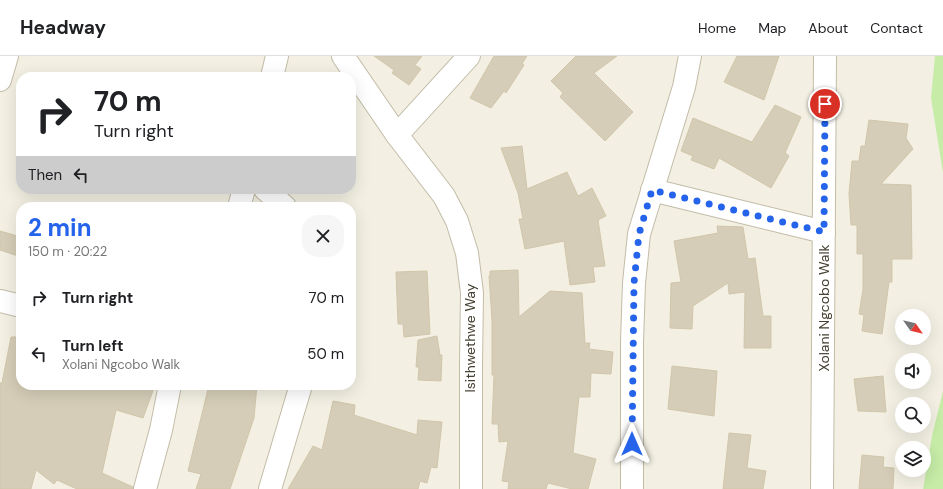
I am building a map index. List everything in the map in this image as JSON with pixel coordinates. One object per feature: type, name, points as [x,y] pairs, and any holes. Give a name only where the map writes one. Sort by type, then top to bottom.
[{"type":"street","points":[[0,80],[7,56]]},
{"type":"street","points":[[273,72],[278,56]]},
{"type":"street","name":"Isithwethwe Way","points":[[343,56],[354,72]]},
{"type":"street","points":[[397,135],[469,56]]},
{"type":"street","points":[[632,489],[632,342],[634,283],[639,234],[684,86],[690,56]]},
{"type":"street","name":"Xolani Ngcobo Walk","points":[[822,489],[825,56]]},
{"type":"street","name":"Isithwethwe Way","points":[[356,75],[397,135],[444,196],[457,221],[467,253],[472,293],[470,365],[472,489]]},
{"type":"street","points":[[652,190],[824,232]]},
{"type":"street","points":[[271,194],[279,202]]},
{"type":"street","points":[[0,301],[16,305]]},
{"type":"street","points":[[145,489],[162,430],[169,390]]},
{"type":"street","points":[[270,489],[300,390]]},
{"type":"green space","points":[[935,56],[943,56],[943,173],[931,98]]},
{"type":"green space","points":[[943,391],[943,489],[923,489],[925,477],[931,477],[932,436]]},
{"type":"building","points":[[374,56],[422,56],[415,65],[421,69],[409,85],[392,73],[394,70]]},
{"type":"building","points":[[494,56],[527,56],[522,64],[524,65],[506,93],[504,91],[491,108],[470,98]]},
{"type":"building","points":[[576,56],[617,56],[594,73],[633,112],[605,141],[560,97],[563,93],[551,81]]},
{"type":"building","points":[[737,56],[779,56],[764,100],[724,82]]},
{"type":"building","points":[[775,105],[801,117],[785,153],[789,156],[771,188],[719,158],[714,169],[691,160],[693,156],[681,151],[693,118],[752,142]]},
{"type":"building","points":[[869,120],[908,124],[906,138],[913,149],[881,184],[911,185],[912,259],[892,259],[892,282],[889,282],[882,334],[862,331],[864,315],[859,314],[863,289],[863,254],[857,254],[857,225],[851,225],[849,194],[852,161],[859,161],[861,146],[865,146]]},
{"type":"building","points":[[522,146],[527,189],[567,172],[578,196],[592,188],[606,216],[598,220],[605,266],[593,267],[595,282],[570,285],[564,241],[525,249],[519,219],[523,219],[518,193],[501,148]]},
{"type":"building","points":[[717,226],[743,227],[748,259],[755,258],[763,316],[771,316],[771,348],[744,348],[745,292],[729,294],[728,283],[693,306],[692,329],[670,328],[671,283],[681,282],[674,241],[718,233]]},
{"type":"building","points":[[0,231],[16,236],[16,255],[0,250]]},
{"type":"building","points":[[518,270],[519,317],[550,291],[582,293],[585,343],[590,343],[589,349],[613,352],[611,374],[591,373],[590,397],[579,397],[573,453],[596,459],[588,489],[572,489],[548,483],[546,489],[508,489],[509,482],[502,481],[508,441],[499,442],[498,424],[492,424],[494,375],[492,375],[492,320],[489,276],[490,271]]},
{"type":"building","points":[[427,271],[430,334],[404,337],[403,324],[398,324],[396,272]]},
{"type":"building","points":[[437,336],[440,355],[442,355],[441,381],[418,380],[419,367],[416,367],[418,340]]},
{"type":"building","points":[[11,337],[16,337],[16,390],[153,390],[143,418],[116,410],[102,473],[133,487],[133,489],[77,489],[57,480],[54,484],[36,470],[31,489],[0,489],[0,383],[2,383]]},
{"type":"building","points":[[672,366],[717,371],[714,416],[668,409]]},
{"type":"building","points":[[883,376],[886,412],[858,411],[854,379]]},
{"type":"building","points":[[208,390],[257,390],[254,418],[230,489],[196,489],[201,474],[188,471]]},
{"type":"building","points":[[333,401],[355,405],[354,415],[417,435],[418,420],[442,422],[437,468],[431,467],[427,483],[420,481],[418,489],[288,489],[313,446],[322,450]]},
{"type":"building","points":[[729,433],[751,435],[747,468],[766,471],[763,489],[723,489]]},
{"type":"building","points":[[862,455],[884,457],[883,467],[894,468],[893,489],[859,489]]},
{"type":"route","points":[[632,444],[632,342],[634,283],[639,234],[652,190],[824,232],[825,104]]}]
